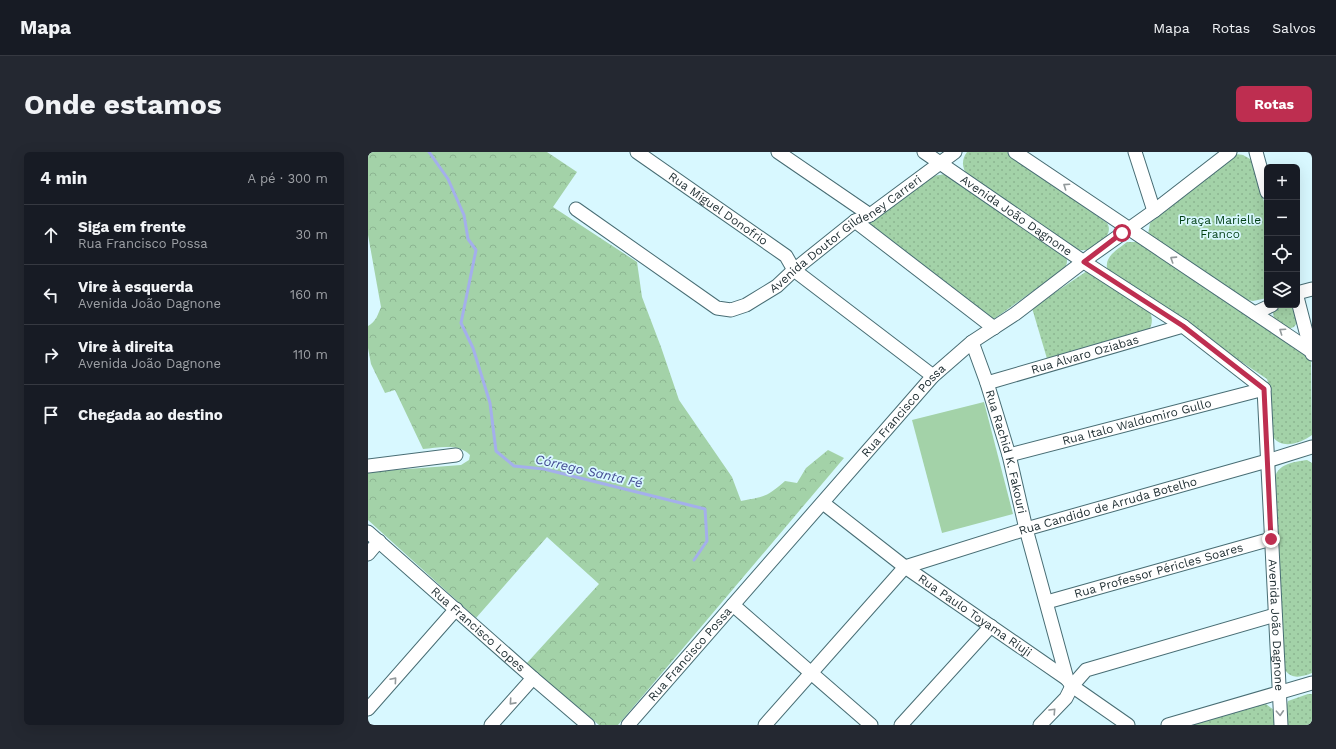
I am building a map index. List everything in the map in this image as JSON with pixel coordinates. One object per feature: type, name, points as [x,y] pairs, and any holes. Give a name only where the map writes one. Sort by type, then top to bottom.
[{"type":"street","name":"Rua Miguel Donofrio","points":[[637,152],[786,256],[794,270],[933,376]]},
{"type":"street","points":[[778,152],[870,215]]},
{"type":"street","name":"Avenida João Dagnone","points":[[924,152],[1084,262],[1183,326],[1264,389],[1281,725]]},
{"type":"street","name":"Avenida Doutor Gildeney Carreri","points":[[576,210],[717,308],[731,310],[746,305],[777,286],[794,270],[855,221],[870,215],[955,152]]},
{"type":"street","points":[[1015,152],[1312,353]]},
{"type":"street","points":[[1135,152],[1154,211]]},
{"type":"street","name":"Rua Francisco Possa","points":[[628,725],[933,376],[972,342],[1015,314],[1154,211],[1215,157],[1230,152]]},
{"type":"street","points":[[1256,152],[1264,181]]},
{"type":"street","points":[[855,221],[994,328]]},
{"type":"street","points":[[1300,292],[1312,289]]},
{"type":"street","points":[[1255,313],[1266,308]]},
{"type":"street","points":[[1300,308],[1312,353]]},
{"type":"street","name":"Rua Álvaro Oziabas","points":[[987,383],[1183,326]]},
{"type":"street","name":"Rua Rachid K. Fakouri","points":[[972,342],[987,383],[1009,455],[1026,529],[1070,682]]},
{"type":"street","name":"Rua Italo Waldomiro Gullo","points":[[1009,455],[1264,389]]},
{"type":"street","name":"Rua Candido de Arruda Botelho","points":[[905,567],[1026,529],[1267,462],[1312,447]]},
{"type":"street","points":[[368,466],[456,455]]},
{"type":"street","name":"Rua Paulo Toyama Riuji","points":[[823,503],[905,567],[991,626],[1128,725]]},
{"type":"street","name":"Rua Francisco Lopes","points":[[368,532],[588,725]]},
{"type":"street","name":"Rua Professor Péricles Soares","points":[[1047,602],[1271,539]]},
{"type":"street","points":[[368,554],[379,542]]},
{"type":"street","points":[[765,725],[905,567]]},
{"type":"street","points":[[732,605],[871,725]]},
{"type":"street","points":[[368,709],[456,609]]},
{"type":"street","points":[[1040,725],[1066,698],[1070,682],[1086,670],[1275,615]]},
{"type":"street","points":[[901,725],[991,626]]},
{"type":"street","points":[[491,725],[533,678]]},
{"type":"street","points":[[1168,725],[1279,692],[1312,684]]},
{"type":"green space","points":[[368,152],[547,152],[577,172],[553,207],[637,262],[642,297],[679,400],[732,477],[741,501],[765,496],[785,481],[797,483],[806,468],[828,450],[844,458],[618,725],[599,725],[526,664],[599,584],[547,537],[476,618],[368,520],[368,472],[461,465],[469,460],[470,455],[460,449],[448,447],[423,449],[395,390],[385,393],[371,364],[368,348],[368,326],[375,320],[381,307],[368,235]]},
{"type":"green space","points":[[967,152],[1007,152],[1107,223],[1109,228],[1108,233],[1096,246],[1090,249],[1079,250],[968,176],[964,170],[963,164]]},
{"type":"green space","name":"Praça Marielle Franco","points":[[1236,154],[1243,155],[1252,160],[1264,202],[1264,299],[1253,301],[1247,300],[1148,234],[1150,223]]},
{"type":"green space","points":[[946,174],[1067,258],[1067,263],[1064,269],[994,319],[990,318],[868,225],[868,221],[933,176]]},
{"type":"green space","points":[[1127,242],[1138,242],[1307,353],[1311,360],[1312,435],[1303,441],[1292,444],[1277,441],[1273,437],[1269,386],[1267,379],[1109,273],[1107,263],[1111,255]]},
{"type":"green space","points":[[1087,271],[1148,309],[1152,317],[1149,330],[1048,362],[1032,308]]},
{"type":"green space","points":[[1276,308],[1293,308],[1298,319],[1294,327],[1288,329],[1274,320],[1273,312]]},
{"type":"green space","points":[[984,402],[1013,514],[942,533],[912,420]]},
{"type":"green space","points":[[1307,460],[1312,463],[1312,673],[1297,677],[1290,675],[1284,669],[1275,477],[1277,472],[1284,466]]},
{"type":"green space","points":[[1312,694],[1312,725],[1287,725],[1286,709],[1288,701]]},
{"type":"green space","points":[[1259,704],[1266,704],[1275,711],[1278,725],[1183,725]]},
{"type":"waterway","name":"Córrego Santa Fé","points":[[429,152],[448,179],[464,215],[468,239],[476,250],[461,323],[473,348],[490,403],[496,451],[514,466],[544,469],[705,509],[707,541],[694,560]]},
{"type":"route","points":[[1122,233],[1084,262],[1183,326],[1264,389],[1271,539]]}]
